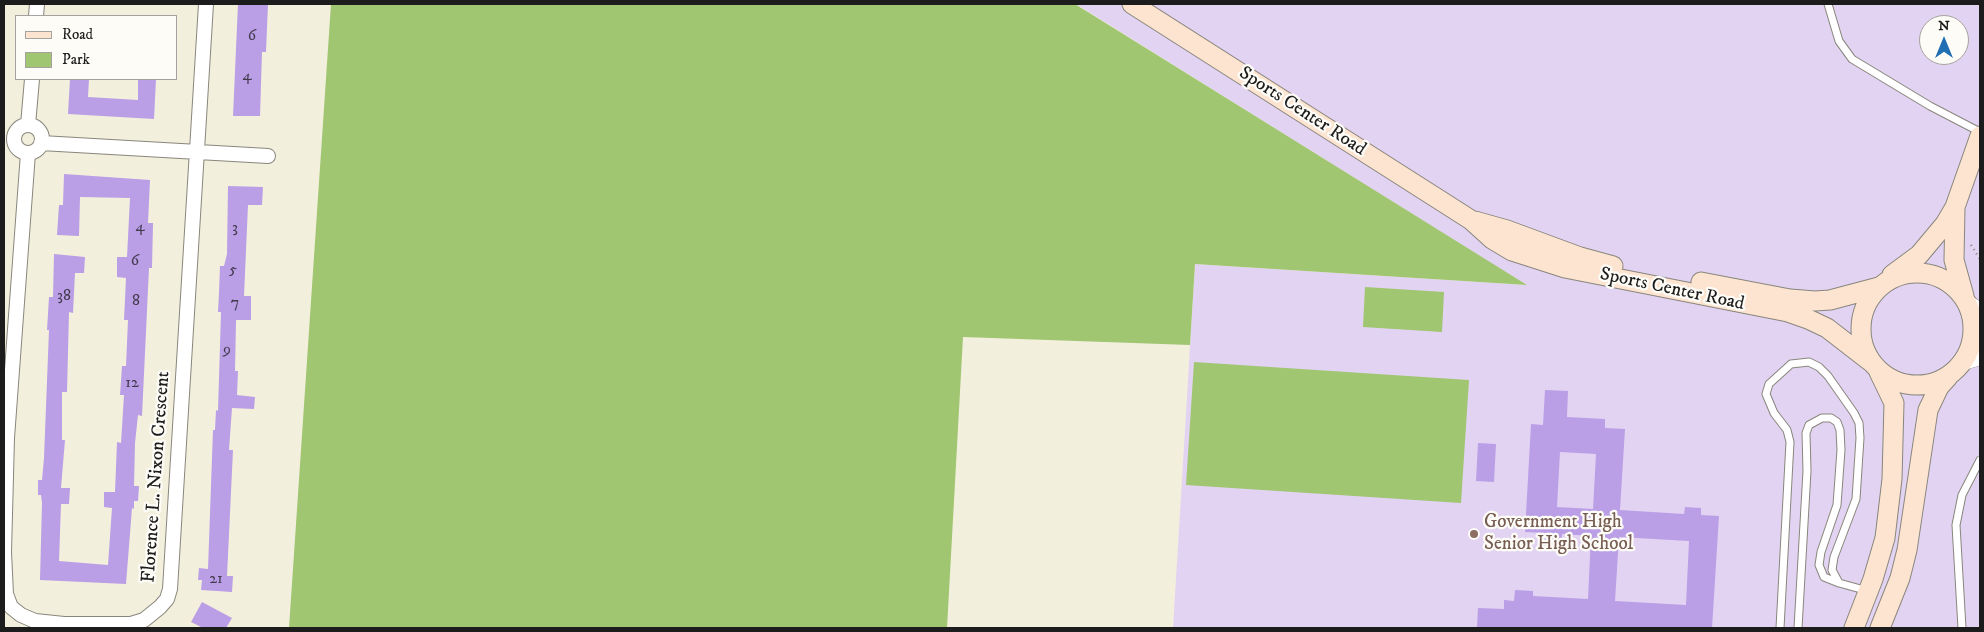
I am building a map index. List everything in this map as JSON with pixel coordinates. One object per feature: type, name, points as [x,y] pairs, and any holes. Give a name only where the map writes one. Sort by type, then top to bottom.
[{"type":"main road","name":"Sports Center Road","points":[[1132,4],[1471,220],[1492,239],[1512,251],[1535,259],[1617,279],[1788,312],[1827,328],[1874,366]]},
{"type":"main road","points":[[1854,628],[1869,591],[1885,538],[1892,479],[1895,425],[1894,403],[1890,391],[1874,366],[1861,338],[1861,318],[1869,299],[1883,283],[1919,255],[1937,234],[1955,207],[1980,136]]},
{"type":"main road","points":[[1880,628],[1900,578],[1908,550],[1928,410],[1938,387],[1965,364],[1973,334],[1971,305],[1954,260],[1955,207]]},
{"type":"main road","name":"Sports Center Road","points":[[1471,220],[1507,230],[1580,257],[1612,265],[1790,299],[1830,300],[1883,283]]},
{"type":"main road","points":[[1883,283],[1905,273],[1928,274],[1944,280],[1971,305]]},
{"type":"main road","points":[[1874,366],[1893,380],[1911,385],[1936,382],[1965,364]]},
{"type":"street","name":"Florence L. Nixon Crescent","points":[[28,153],[5,438],[4,582],[6,594],[12,607],[21,615],[35,621],[131,624],[152,614],[167,599],[170,581],[206,4]]},
{"type":"street","points":[[28,125],[32,80]]},
{"type":"street","points":[[28,125],[39,131],[41,143],[36,150],[28,153],[16,147],[9,139],[18,129],[28,125]]},
{"type":"street","points":[[41,143],[268,156]]},
{"type":"lane","points":[[1828,4],[1840,41],[1852,59],[1930,106],[1980,132]]},
{"type":"lane","points":[[1780,628],[1790,442],[1787,430],[1774,412],[1766,394],[1769,384],[1775,376],[1787,366],[1798,362],[1814,364],[1828,376],[1854,412],[1859,423],[1860,438],[1856,499],[1832,564],[1834,576],[1839,583]]},
{"type":"lane","points":[[1798,628],[1807,471],[1806,433],[1809,424],[1822,418],[1831,418],[1837,422],[1840,450],[1837,506],[1821,552],[1819,565],[1824,577],[1869,591]]},
{"type":"lane","points":[[1962,628],[1956,525],[1962,495],[1980,460]]},
{"type":"shaded area","points":[[1076,4],[1980,4],[1980,628],[1173,628],[1195,264],[1526,285]]},
{"type":"green space","points":[[331,4],[1075,4],[1527,285],[1195,264],[1190,345],[963,337],[947,628],[289,628]]},
{"type":"green space","points":[[1365,287],[1444,292],[1442,332],[1363,327]]},
{"type":"green space","points":[[1194,362],[1469,380],[1461,503],[1186,485]]},
{"type":"building","points":[[238,4],[268,4],[266,52],[262,52],[260,116],[233,116]]},
{"type":"building","points":[[70,80],[89,80],[88,97],[138,100],[138,80],[156,80],[154,119],[68,114]]},
{"type":"building","points":[[64,174],[150,180],[148,223],[153,223],[152,268],[149,268],[142,416],[138,415],[135,443],[134,486],[139,486],[138,501],[134,501],[134,509],[132,508],[126,584],[40,580],[42,503],[41,495],[38,495],[38,480],[42,480],[44,458],[49,330],[47,330],[49,297],[53,297],[54,254],[85,257],[84,273],[75,273],[73,313],[69,312],[67,392],[62,392],[62,440],[65,440],[61,488],[70,488],[69,504],[61,504],[59,561],[108,565],[112,508],[104,507],[104,492],[115,492],[117,442],[121,443],[124,395],[120,395],[122,366],[126,366],[128,320],[124,320],[126,278],[117,277],[117,257],[127,257],[130,198],[80,197],[79,236],[57,235],[59,205],[63,205]]},
{"type":"building","points":[[228,186],[263,187],[262,205],[248,205],[244,296],[251,296],[251,320],[236,320],[235,371],[238,371],[237,395],[255,397],[254,409],[232,408],[229,450],[233,450],[227,576],[233,576],[232,592],[201,590],[202,580],[198,580],[199,568],[208,569],[213,430],[215,430],[216,410],[218,411],[221,312],[218,312],[220,266],[224,266],[227,254]]},
{"type":"building","points":[[1545,390],[1568,391],[1567,417],[1605,419],[1605,428],[1625,429],[1620,510],[1684,514],[1685,507],[1701,508],[1701,515],[1719,516],[1712,628],[1477,628],[1478,608],[1504,609],[1504,600],[1514,601],[1515,590],[1533,591],[1533,596],[1588,599],[1591,536],[1562,534],[1562,542],[1545,541],[1546,533],[1525,532],[1531,424],[1543,425]],"holes":[[[1560,452],[1596,454],[1593,509],[1557,507]],[[1619,537],[1689,541],[1686,605],[1615,601]]]},
{"type":"building","points":[[1478,443],[1496,444],[1494,482],[1476,481]]},
{"type":"building","points":[[202,602],[232,618],[226,628],[203,628],[191,622]]},
{"type":"place","name":"Government High Senior High School","points":[[1474,534]]}]
